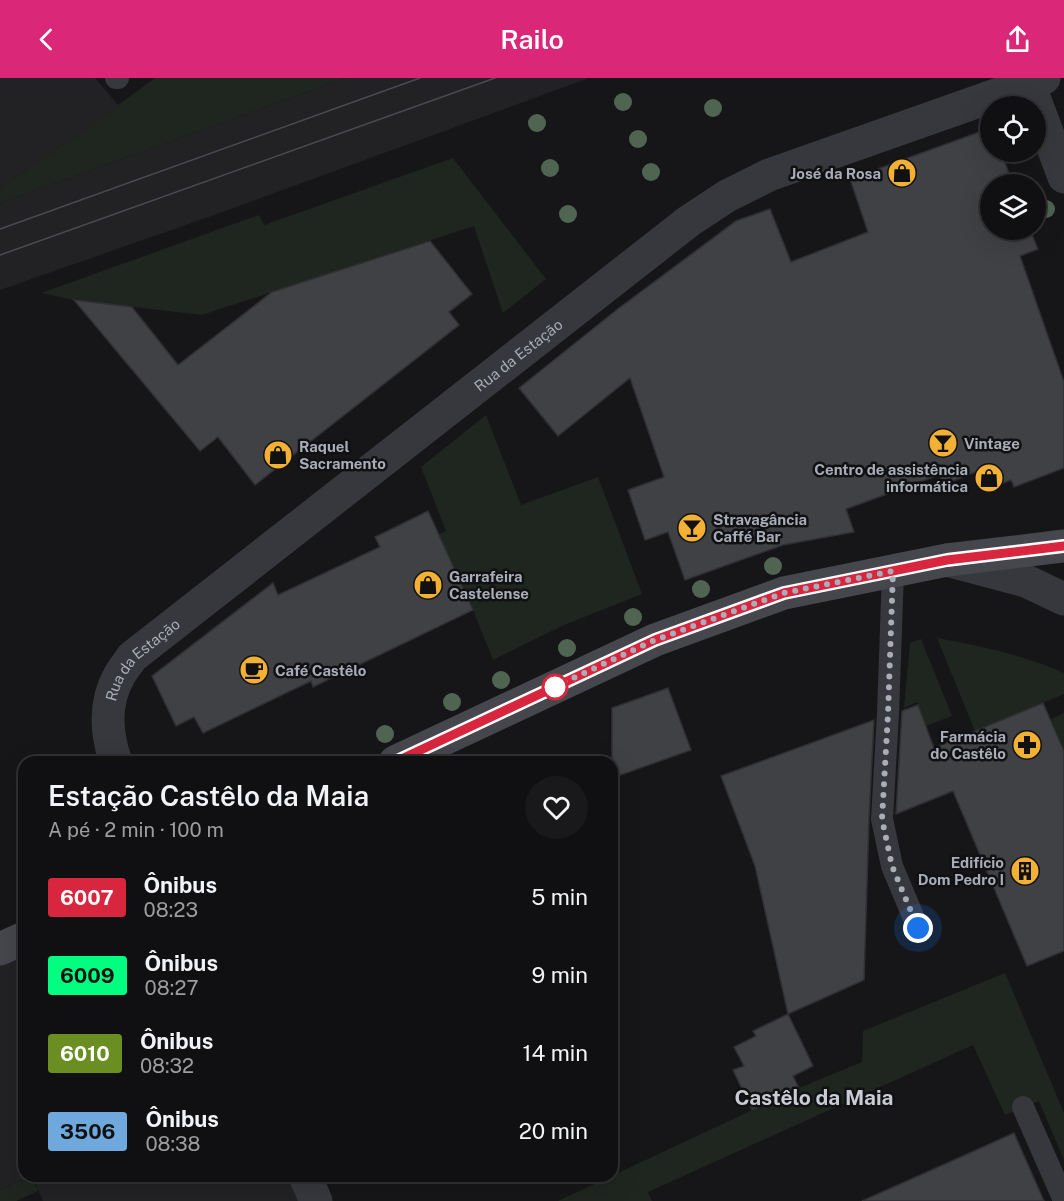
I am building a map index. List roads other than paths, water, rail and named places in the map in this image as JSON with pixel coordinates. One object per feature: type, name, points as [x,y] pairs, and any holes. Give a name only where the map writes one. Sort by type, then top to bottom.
[{"type":"main road","points":[[408,756],[655,640],[784,593],[947,560],[1064,546]]},
{"type":"main road","points":[[0,950],[18,941]]},
{"type":"street","points":[[1036,81],[1064,177]]},
{"type":"street","name":"Rua da Estação","points":[[114,756],[108,734],[111,693],[119,675],[132,657],[689,220],[727,196],[769,175],[1036,81]]},
{"type":"street","points":[[947,560],[1026,581],[1064,598]]},
{"type":"street","points":[[308,1182],[316,1201]]},
{"type":"lane","points":[[893,571],[882,819],[892,866],[918,928]]},
{"type":"lane","points":[[1023,1107],[1064,1200]]},
{"type":"tram line","points":[[0,229],[420,78]]},
{"type":"tram line","points":[[0,255],[495,78]]},
{"type":"place","name":"José da Rosa","points":[[902,173]]},
{"type":"place","name":"Vintage","points":[[943,443]]},
{"type":"place","name":"Raquel Sacramento","points":[[278,455]]},
{"type":"place","name":"Centro de assistência informática","points":[[989,478]]},
{"type":"place","name":"Stravagância Caffé Bar","points":[[692,528]]},
{"type":"place","name":"Garrafeira Castelense","points":[[428,585]]},
{"type":"place","name":"Café Castêlo","points":[[254,670]]},
{"type":"place","name":"Farmácia do Castêlo","points":[[1027,745]]},
{"type":"place","name":"Edifício Dom Pedro I","points":[[1025,871]]},
{"type":"district","name":"Castêlo da Maia","points":[[814,1097]]}]
